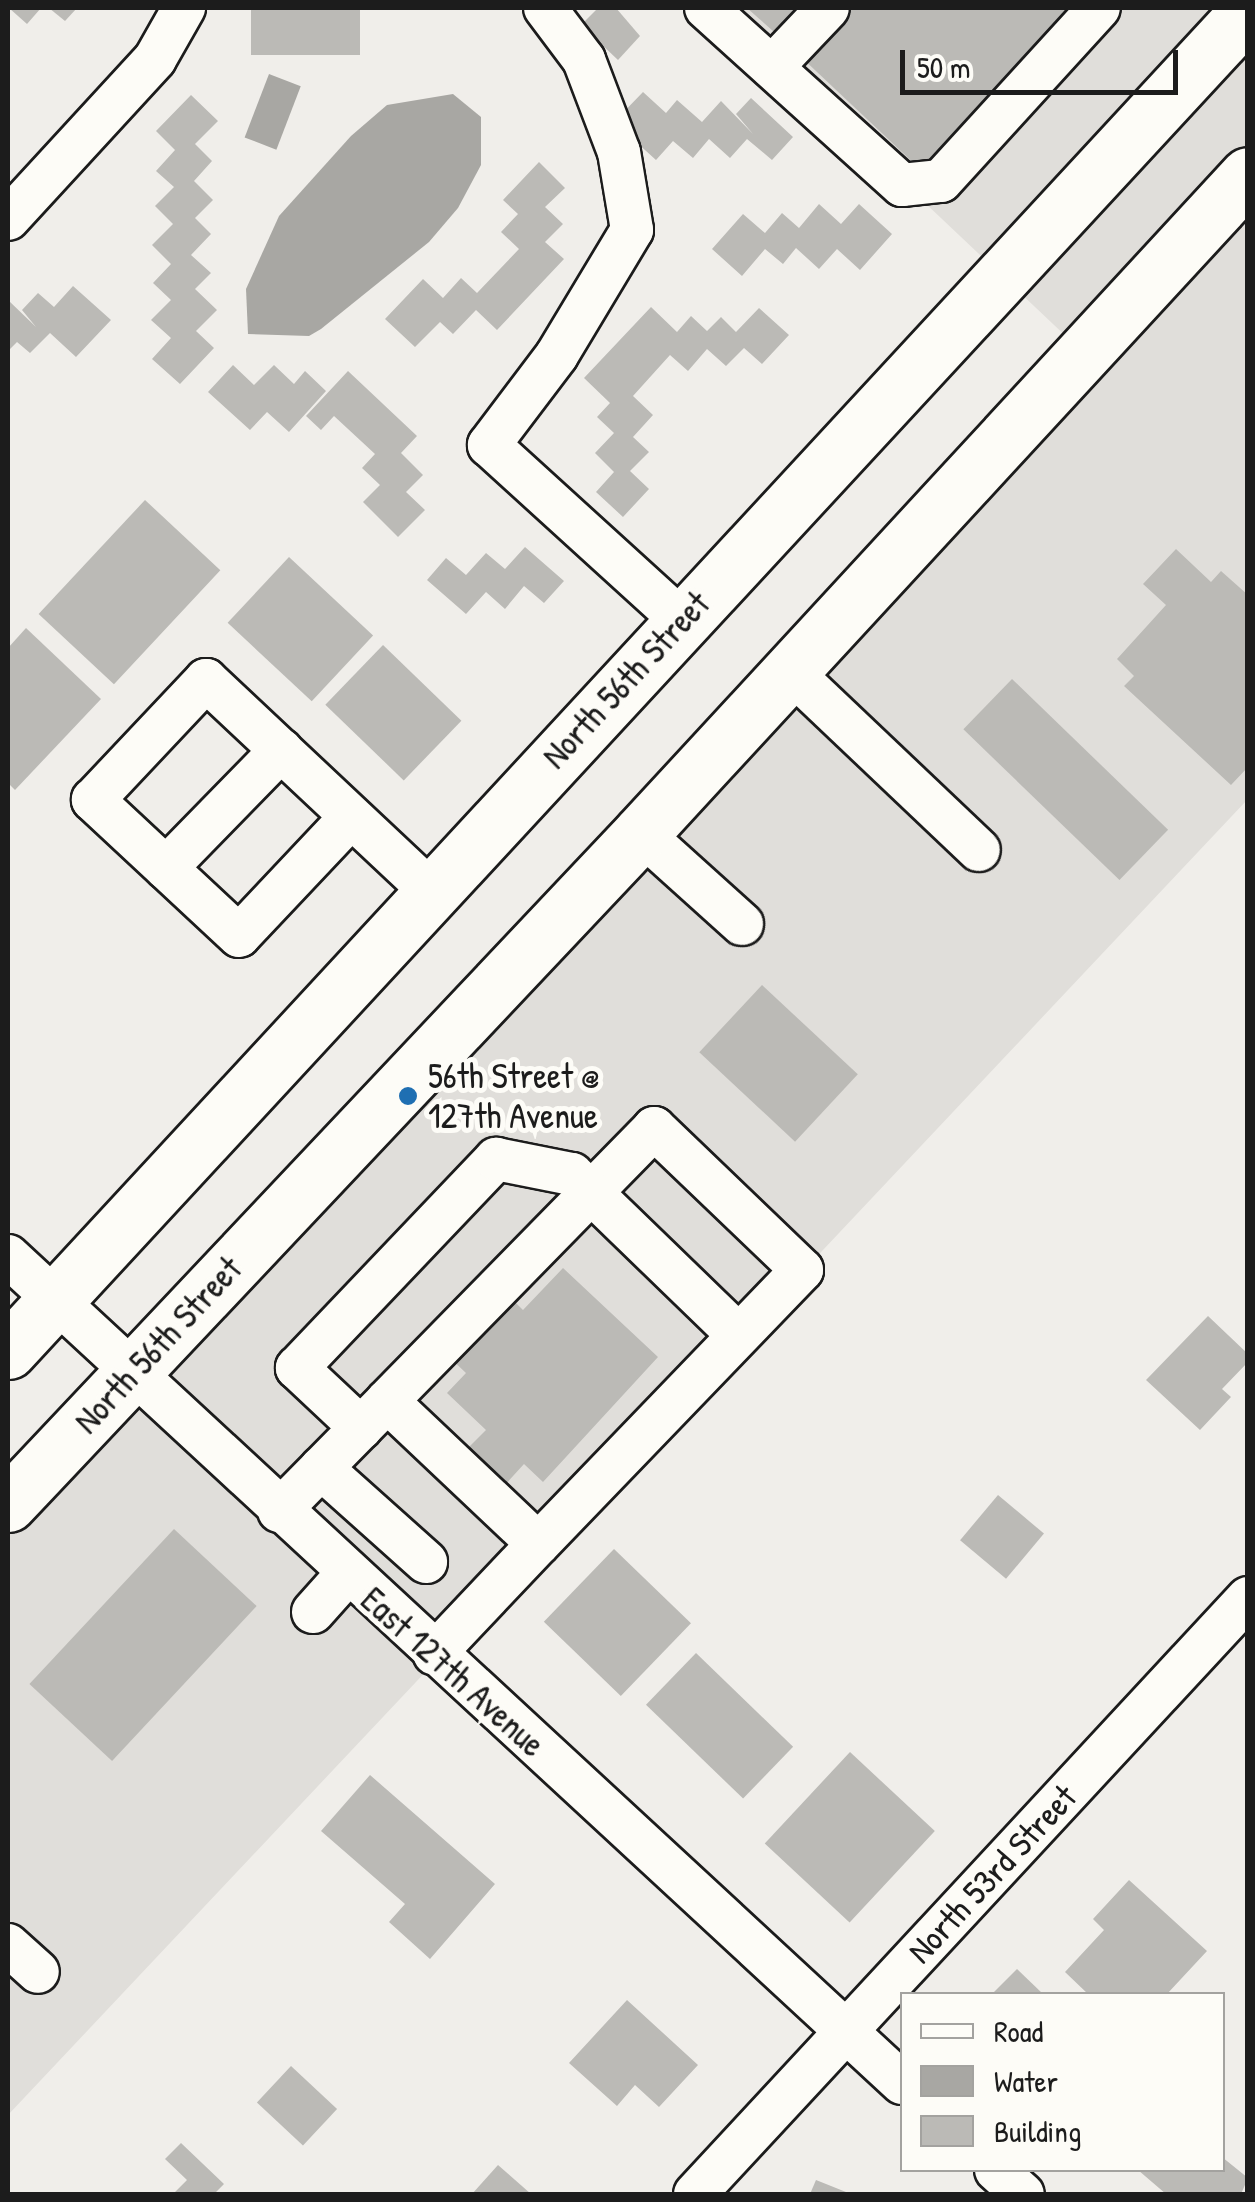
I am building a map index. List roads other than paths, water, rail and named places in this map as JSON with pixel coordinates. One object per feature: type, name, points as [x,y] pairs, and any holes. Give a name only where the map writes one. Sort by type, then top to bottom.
[{"type":"main road","name":"North 56th Street","points":[[8,1351],[1248,11]]},
{"type":"main road","name":"North 56th Street","points":[[8,1504],[641,833],[1248,175]]},
{"type":"street","points":[[8,219],[155,59],[184,8]]},
{"type":"street","points":[[545,8],[584,60],[618,152],[632,230],[557,355],[489,445],[681,620]]},
{"type":"street","points":[[708,8],[902,184],[940,181],[1100,8]]},
{"type":"street","points":[[772,67],[828,8]]},
{"type":"street","points":[[788,670],[980,850]]},
{"type":"street","points":[[351,817],[239,936],[93,800],[206,680],[432,892]]},
{"type":"street","points":[[166,868],[281,750]]},
{"type":"street","points":[[641,833],[742,924]]},
{"type":"street","points":[[278,1511],[654,1128],[802,1270],[434,1654]]},
{"type":"street","points":[[538,1544],[374,1414],[297,1368],[496,1159],[572,1174],[738,1335]]},
{"type":"street","name":"East 127th Avenue","points":[[8,1256],[346,1575],[900,2080]]},
{"type":"street","points":[[321,1468],[426,1562]]},
{"type":"street","points":[[313,1612],[346,1575]]},
{"type":"street","name":"North 53rd Street","points":[[695,2194],[1248,1598]]},
{"type":"street","points":[[998,2172],[1024,2194]]},
{"type":"water","points":[[269,74],[301,86],[276,150],[245,137]]},
{"type":"water","points":[[453,94],[481,117],[481,165],[458,208],[429,242],[309,336],[248,334],[246,289],[279,216],[351,136],[387,105]]},
{"type":"place","name":"56th Street @ 127th Avenue","points":[[408,1096]]}]
